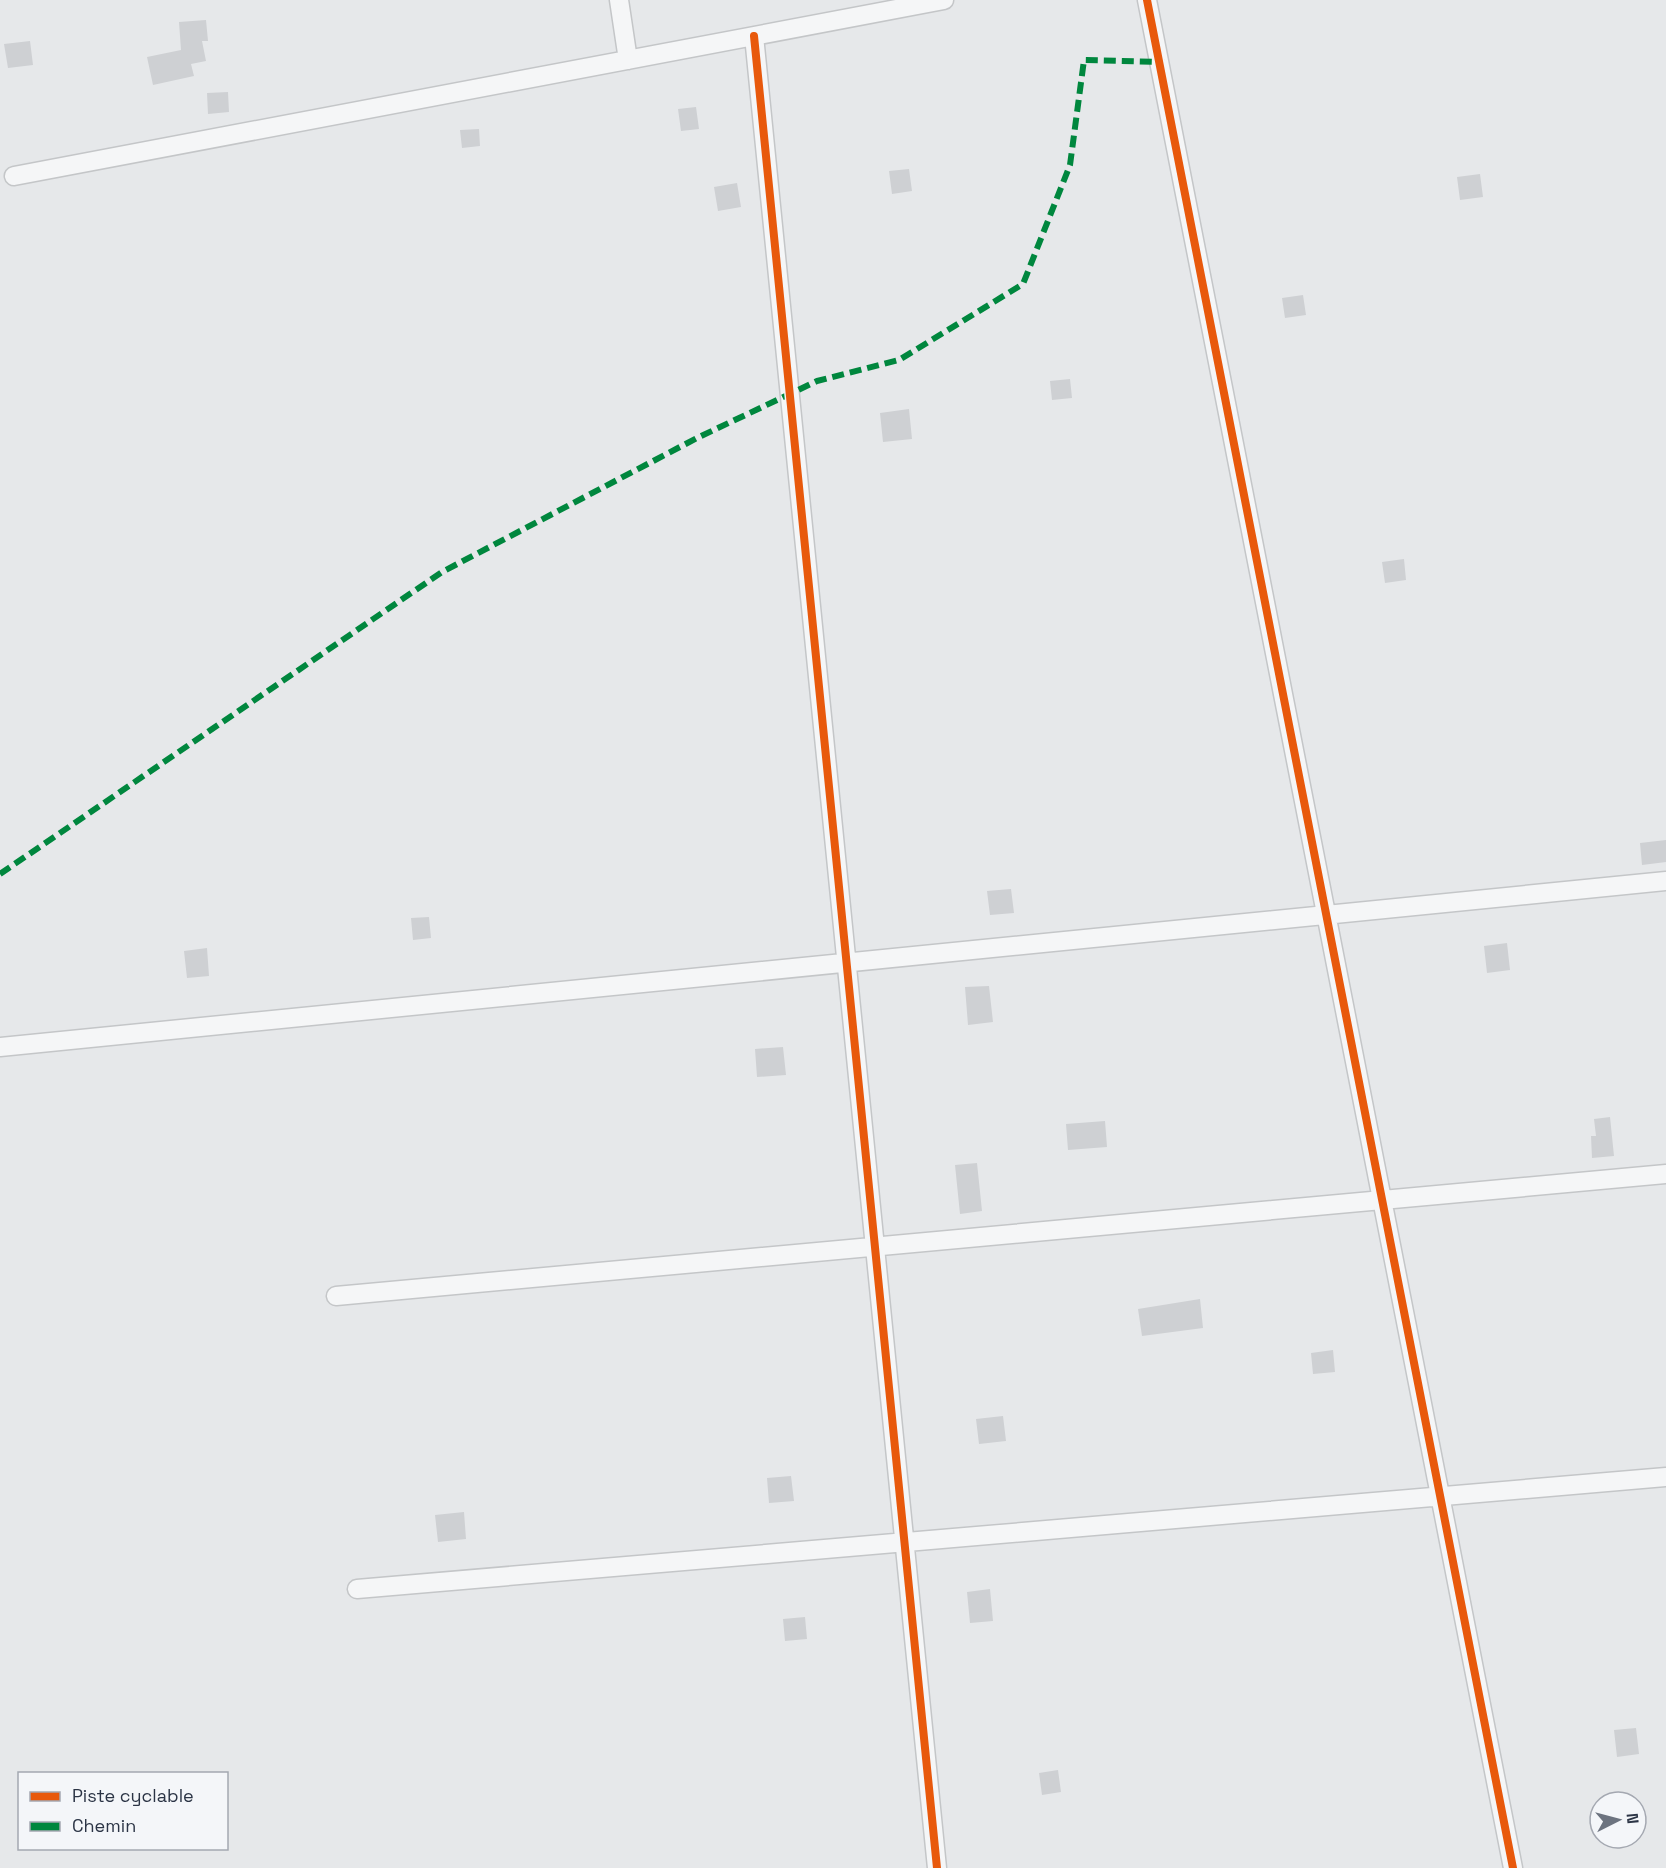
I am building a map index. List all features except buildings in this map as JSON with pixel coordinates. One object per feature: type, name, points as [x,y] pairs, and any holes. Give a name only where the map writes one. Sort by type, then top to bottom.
[{"type":"street","points":[[619,0],[628,60]]},
{"type":"street","points":[[14,176],[944,0]]},
{"type":"street","points":[[1147,0],[1513,1868]]},
{"type":"street","points":[[754,36],[937,1868]]},
{"type":"street","points":[[0,1047],[1666,881]]},
{"type":"street","points":[[336,1296],[1666,1174]]},
{"type":"street","points":[[357,1589],[1666,1477]]},
{"type":"marked path","points":[[0,874],[442,572],[697,438],[817,381],[899,360],[1023,284],[1070,165],[1084,60],[1164,62]]},
{"type":"cycle path","points":[[1147,0],[1513,1868]]},
{"type":"cycle path","points":[[754,36],[937,1868]]}]
